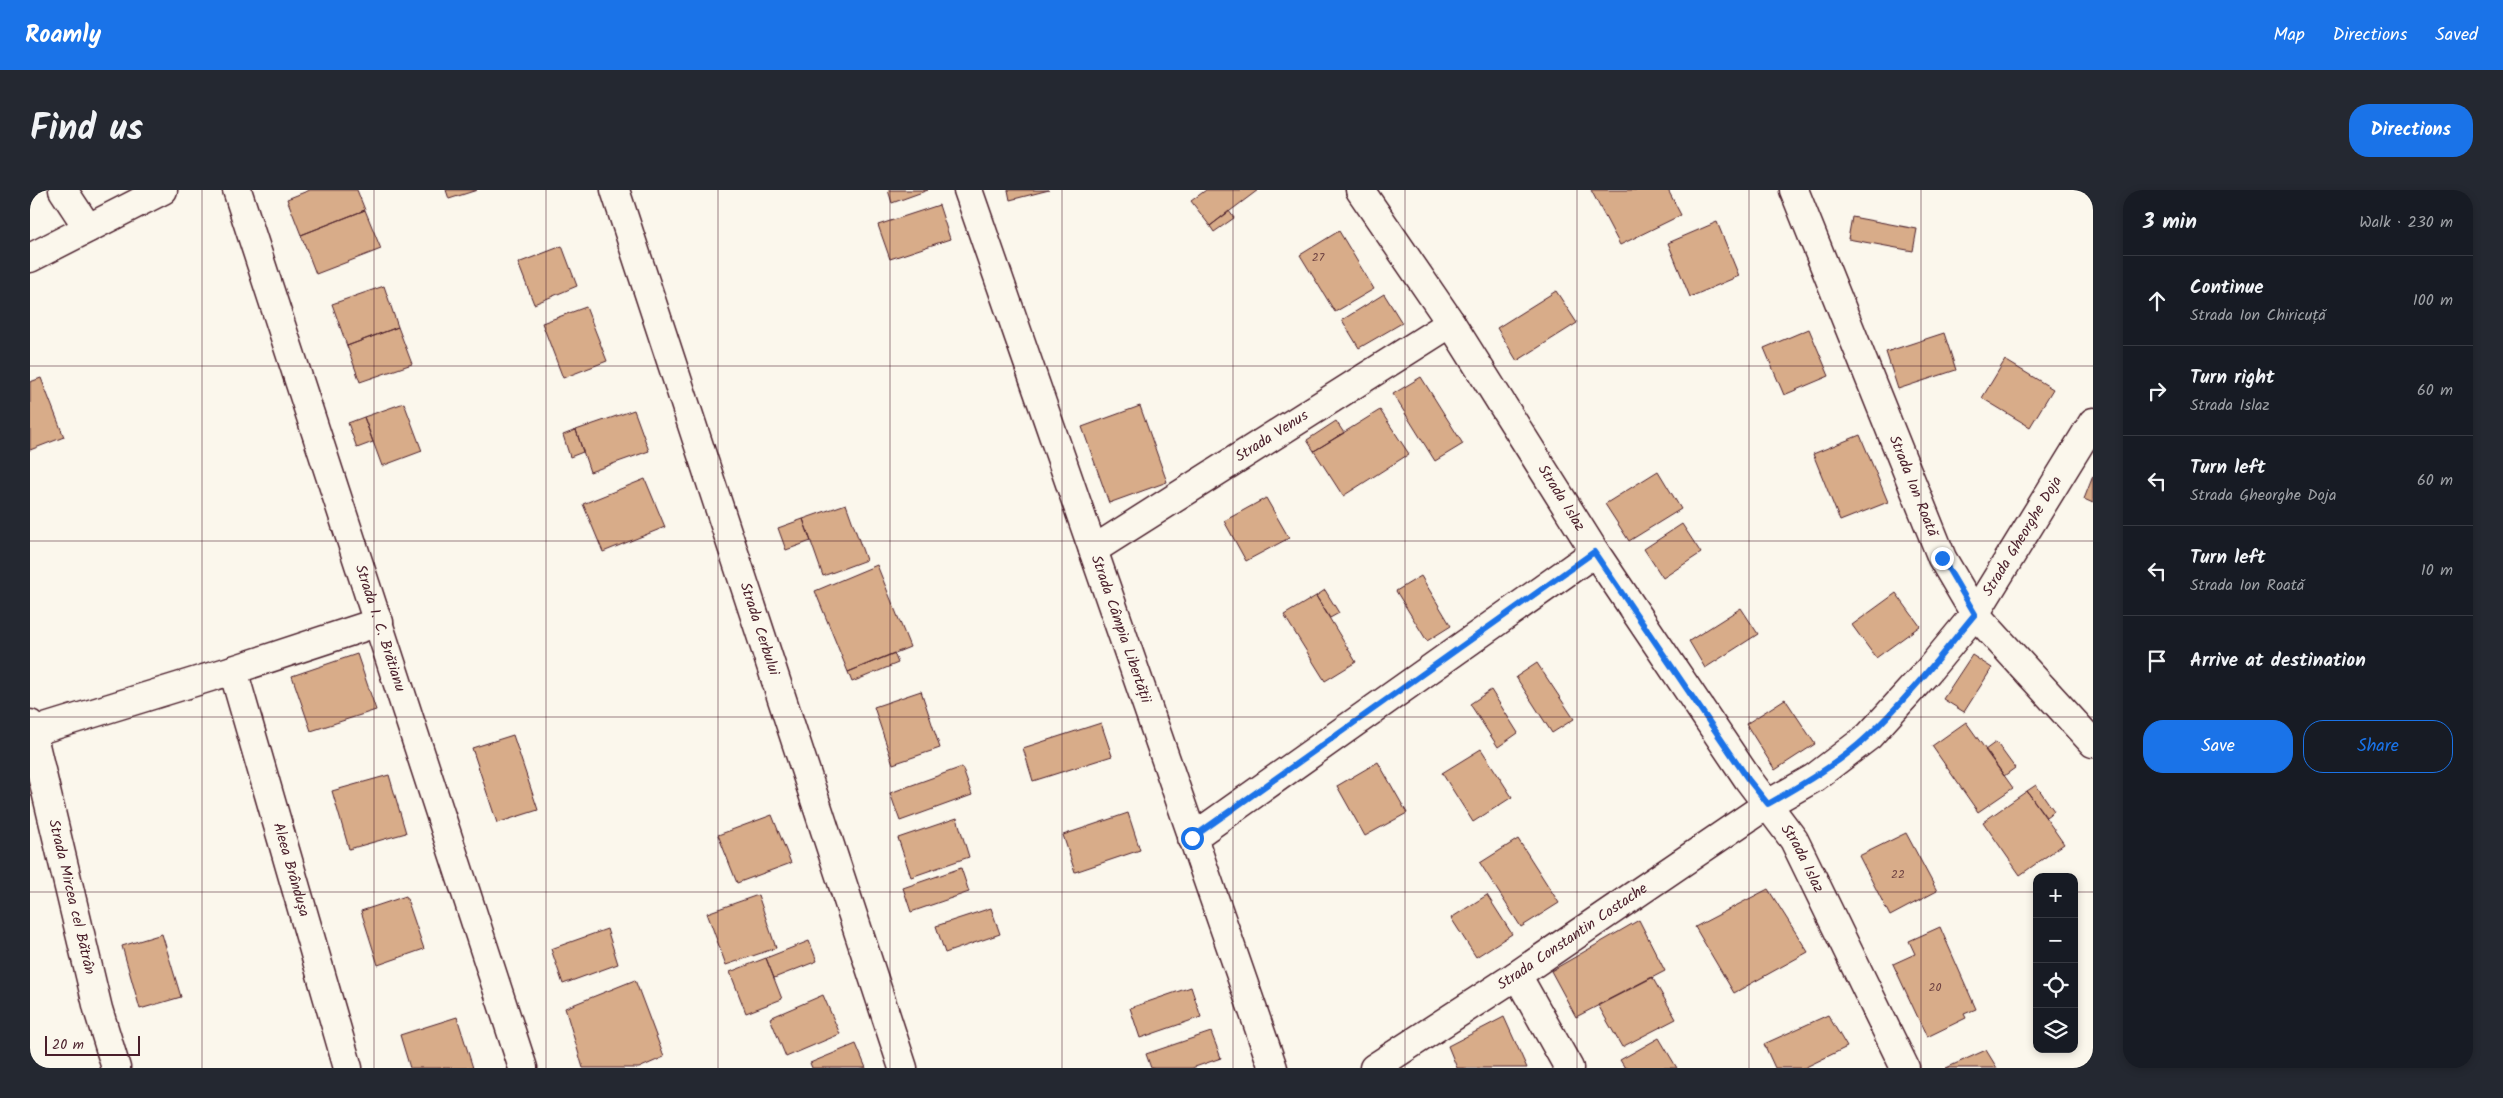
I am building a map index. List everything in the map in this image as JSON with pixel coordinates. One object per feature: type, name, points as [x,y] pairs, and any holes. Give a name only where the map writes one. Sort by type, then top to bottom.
[{"type":"street","points":[[63,190],[88,228]]},
{"type":"street","points":[[30,258],[163,190]]},
{"type":"street","name":"Strada I. C. Brătianu","points":[[237,190],[523,1068]]},
{"type":"street","name":"Strada Cerbului","points":[[615,190],[903,1068]]},
{"type":"street","name":"Strada Câmpia Libertății","points":[[968,190],[1273,1068]]},
{"type":"street","name":"Strada Islaz","points":[[1360,190],[1451,324],[1594,552],[1748,779],[1794,840],[1905,1068]]},
{"type":"street","name":"Strada Ion Roată","points":[[1794,190],[1942,558],[1975,614],[2088,731]]},
{"type":"street","name":"Strada Venus","points":[[1093,550],[1451,324]]},
{"type":"street","name":"Strada Gheorghe Doja","points":[[1768,804],[1814,778],[1869,736],[1928,671],[1975,614],[2093,422]]},
{"type":"street","points":[[1192,838],[1594,552]]},
{"type":"street","points":[[31,728],[233,670],[379,622]]},
{"type":"street","name":"Aleea Brândușa","points":[[233,670],[348,1068]]},
{"type":"street","name":"Strada Mircea cel Bătrân","points":[[31,728],[98,1009],[116,1068]]},
{"type":"street","name":"Strada Constantin Costache","points":[[1374,1068],[1517,975],[1768,804]]},
{"type":"street","points":[[1517,975],[1569,1068]]},
{"type":"building","points":[[310,190],[357,190],[365,210],[301,235],[287,199]]},
{"type":"building","points":[[446,190],[477,190],[449,199]]},
{"type":"building","points":[[888,190],[928,190],[892,203]]},
{"type":"building","points":[[1008,190],[1049,190],[1010,200]]},
{"type":"building","points":[[1206,190],[1258,190],[1210,226],[1191,201]]},
{"type":"building","points":[[1591,190],[1668,190],[1681,215],[1620,245]]},
{"type":"building","points":[[939,205],[950,239],[890,259],[878,225]]},
{"type":"building","points":[[365,210],[381,249],[316,274],[301,235]]},
{"type":"building","points":[[1229,211],[1234,218],[1214,232],[1210,226]]},
{"type":"building","points":[[1852,217],[1917,229],[1913,251],[1848,239]]},
{"type":"building","points":[[1717,222],[1739,276],[1690,297],[1668,243]]},
{"type":"building","points":[[1339,231],[1374,289],[1335,312],[1300,255]]},
{"type":"building","points":[[562,246],[577,286],[534,304],[518,263]]},
{"type":"building","points":[[384,286],[398,327],[347,346],[332,304]]},
{"type":"building","points":[[1556,291],[1577,323],[1517,361],[1497,328]]},
{"type":"building","points":[[1384,294],[1402,323],[1359,348],[1342,320]]},
{"type":"building","points":[[586,307],[607,361],[563,378],[542,323]]},
{"type":"building","points":[[398,327],[412,364],[360,382],[347,346]]},
{"type":"building","points":[[1809,329],[1829,376],[1784,395],[1764,348]]},
{"type":"building","points":[[1944,333],[1956,370],[1898,389],[1886,352]]},
{"type":"building","points":[[2005,360],[2053,389],[2030,427],[1982,398]]},
{"type":"building","points":[[1421,377],[1463,444],[1435,461],[1393,394]]},
{"type":"building","points":[[41,378],[64,437],[30,450],[30,382]]},
{"type":"building","points":[[404,403],[422,451],[382,466],[364,417]]},
{"type":"building","points":[[1140,406],[1167,482],[1109,503],[1082,427]]},
{"type":"building","points":[[634,410],[649,451],[590,472],[576,430]]},
{"type":"building","points":[[1380,410],[1409,454],[1343,496],[1314,451]]},
{"type":"building","points":[[364,417],[373,442],[357,448],[348,423]]},
{"type":"building","points":[[1336,421],[1344,433],[1314,451],[1307,440]]},
{"type":"building","points":[[576,430],[583,452],[570,457],[563,435]]},
{"type":"building","points":[[1860,435],[1888,502],[1840,521],[1813,454]]},
{"type":"building","points":[[1658,471],[1681,509],[1629,541],[1605,504]]},
{"type":"building","points":[[2093,476],[2093,503],[2084,499]]},
{"type":"building","points":[[645,479],[665,527],[603,552],[583,504]]},
{"type":"building","points":[[1266,498],[1289,538],[1246,561],[1224,521]]},
{"type":"building","points":[[846,504],[866,560],[823,576],[803,519]]},
{"type":"building","points":[[803,519],[811,541],[786,550],[778,528]]},
{"type":"building","points":[[1682,524],[1701,553],[1663,578],[1644,549]]},
{"type":"building","points":[[877,565],[910,647],[848,672],[815,591]]},
{"type":"building","points":[[1421,576],[1451,626],[1427,641],[1396,591]]},
{"type":"building","points":[[1325,590],[1339,613],[1330,618],[1316,596]]},
{"type":"building","points":[[1896,593],[1920,626],[1876,658],[1852,625]]},
{"type":"building","points":[[1316,596],[1356,662],[1325,681],[1284,615]]},
{"type":"building","points":[[1741,608],[1758,634],[1705,668],[1689,641]]},
{"type":"building","points":[[894,653],[898,663],[852,682],[848,672]]},
{"type":"building","points":[[357,654],[376,710],[311,731],[292,676]]},
{"type":"building","points":[[1972,655],[1992,668],[1964,712],[1943,699]]},
{"type":"building","points":[[1537,663],[1574,719],[1552,733],[1516,677]]},
{"type":"building","points":[[1491,690],[1518,733],[1498,747],[1470,704]]},
{"type":"building","points":[[921,691],[940,748],[893,764],[874,707]]},
{"type":"building","points":[[1785,699],[1815,744],[1775,770],[1746,724]]},
{"type":"building","points":[[1966,722],[2013,788],[1978,812],[1932,746]]},
{"type":"building","points":[[1101,723],[1112,756],[1033,781],[1023,748]]},
{"type":"building","points":[[513,735],[538,810],[497,823],[472,748]]},
{"type":"building","points":[[1996,742],[2015,768],[2004,776],[1985,750]]},
{"type":"building","points":[[1481,749],[1512,797],[1473,822],[1442,773]]},
{"type":"building","points":[[1378,762],[1407,813],[1365,836],[1337,786]]},
{"type":"building","points":[[962,767],[972,795],[900,821],[890,793]]},
{"type":"building","points":[[389,775],[406,833],[349,849],[332,791]]},
{"type":"building","points":[[2036,785],[2054,811],[2046,817],[2027,791]]},
{"type":"building","points":[[2027,791],[2064,844],[2020,875],[1983,822]]},
{"type":"building","points":[[1128,813],[1140,850],[1075,872],[1063,835]]},
{"type":"building","points":[[772,815],[791,863],[737,883],[718,835]]},
{"type":"building","points":[[957,818],[969,857],[911,877],[898,838]]},
{"type":"building","points":[[1906,833],[1937,891],[1890,916],[1859,856]]},
{"type":"building","points":[[1518,839],[1559,903],[1521,927],[1480,863]]},
{"type":"building","points":[[961,868],[969,892],[911,912],[903,888]]},
{"type":"building","points":[[1768,889],[1808,952],[1734,993],[1695,927]]},
{"type":"building","points":[[758,895],[776,948],[726,965],[707,913]]},
{"type":"building","points":[[1487,895],[1512,934],[1476,957],[1451,918]]},
{"type":"building","points":[[406,896],[424,949],[378,965],[361,911]]},
{"type":"building","points":[[991,908],[1000,934],[945,953],[936,926]]},
{"type":"building","points":[[1639,920],[1665,971],[1576,1017],[1551,971]]},
{"type":"building","points":[[1940,927],[1976,1009],[1964,1014],[1966,1018],[1927,1037],[1893,964],[1915,954],[1909,941]]},
{"type":"building","points":[[607,929],[618,964],[563,984],[551,949]]},
{"type":"building","points":[[162,934],[181,997],[140,1009],[122,946]]},
{"type":"building","points":[[809,941],[817,961],[774,978],[766,958]]},
{"type":"building","points":[[766,958],[782,999],[746,1013],[730,972]]},
{"type":"building","points":[[1652,977],[1676,1019],[1622,1047],[1598,1005]]},
{"type":"building","points":[[635,980],[664,1057],[639,1068],[583,1068],[565,1008]]},
{"type":"building","points":[[1191,987],[1201,1017],[1140,1038],[1130,1008]]},
{"type":"building","points":[[823,995],[840,1034],[786,1057],[770,1018]]},
{"type":"building","points":[[1828,1015],[1847,1047],[1804,1068],[1775,1068],[1764,1044]]},
{"type":"building","points":[[457,1017],[473,1068],[410,1068],[400,1035]]},
{"type":"building","points":[[1504,1017],[1527,1068],[1457,1068],[1448,1046]]},
{"type":"building","points":[[1211,1032],[1221,1058],[1192,1068],[1151,1068],[1146,1054]]},
{"type":"building","points":[[1659,1038],[1677,1068],[1625,1068],[1620,1060]]},
{"type":"building","points":[[856,1044],[866,1068],[812,1068],[810,1063]]},
{"type":"building","points":[[1986,1050],[1997,1068],[1946,1068]]},
{"type":"route","points":[[1192,838],[1594,552],[1748,779],[1768,804],[1814,778],[1869,736],[1928,671],[1975,614],[1942,558]]}]
